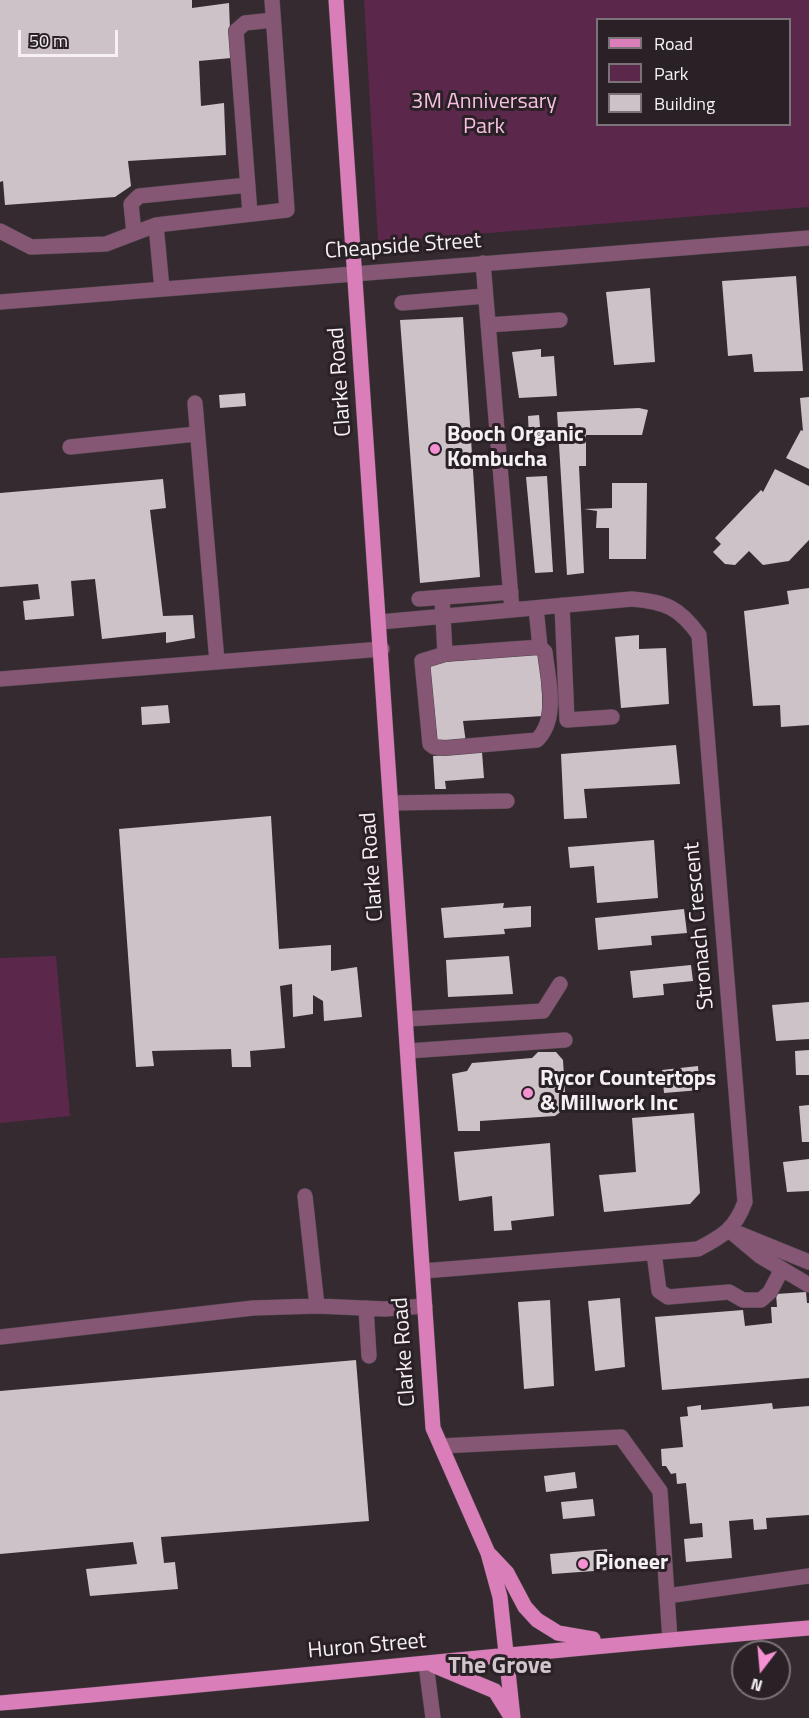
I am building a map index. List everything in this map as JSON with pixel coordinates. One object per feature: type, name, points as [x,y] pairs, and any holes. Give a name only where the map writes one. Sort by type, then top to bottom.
[{"type":"main road","name":"Clarke Road","points":[[336,0],[382,648],[433,1428],[488,1553],[500,1597],[512,1718]]},
{"type":"main road","points":[[488,1553],[507,1573],[525,1607],[537,1620],[558,1633],[609,1644]]},
{"type":"main road","name":"Huron Street","points":[[0,1703],[428,1664],[609,1644],[809,1628]]},
{"type":"main road","points":[[428,1664],[495,1691],[512,1718]]},
{"type":"street","points":[[0,231],[31,247],[106,244],[156,225],[287,210],[272,0]]},
{"type":"street","points":[[250,214],[236,31],[245,23],[273,20]]},
{"type":"street","points":[[134,233],[132,204],[139,196],[248,185]]},
{"type":"street","points":[[156,225],[162,289]]},
{"type":"street","name":"Cheapside Street","points":[[0,302],[809,238]]},
{"type":"street","points":[[483,263],[512,610]]},
{"type":"street","points":[[402,303],[485,296]]},
{"type":"street","points":[[488,325],[560,320]]},
{"type":"street","points":[[195,403],[217,662]]},
{"type":"street","points":[[70,447],[196,434]]},
{"type":"street","points":[[419,599],[511,592]]},
{"type":"street","points":[[442,597],[445,654]]},
{"type":"street","name":"Stronach Crescent","points":[[380,622],[632,599],[661,602],[686,616],[699,634],[745,1202],[737,1222],[729,1230],[698,1249],[423,1271]]},
{"type":"street","points":[[562,605],[567,720],[612,717]]},
{"type":"street","points":[[536,608],[540,647],[545,652],[550,705],[549,720],[543,734],[537,740],[445,748],[434,747],[430,744],[422,661],[445,654],[540,647]]},
{"type":"street","points":[[0,679],[382,648]]},
{"type":"street","points":[[392,803],[507,801]]},
{"type":"street","points":[[406,1019],[543,1011],[560,984]]},
{"type":"street","points":[[408,1051],[565,1040]]},
{"type":"street","points":[[305,1196],[317,1306]]},
{"type":"street","points":[[729,1230],[809,1262]]},
{"type":"street","points":[[729,1230],[760,1256],[809,1285]]},
{"type":"street","points":[[654,1253],[659,1291],[668,1297],[729,1292],[743,1300],[761,1300],[770,1292],[782,1269]]},
{"type":"street","points":[[0,1337],[253,1308],[317,1306],[385,1309],[425,1306]]},
{"type":"street","points":[[366,1308],[369,1356]]},
{"type":"street","points":[[441,1446],[621,1437],[660,1491],[670,1640]]},
{"type":"street","points":[[667,1596],[809,1576]]},
{"type":"street","points":[[428,1664],[433,1718]]},
{"type":"green space","name":"3M Anniversary Park","points":[[364,0],[809,0],[809,207],[378,242]]},
{"type":"green space","points":[[56,956],[70,1116],[0,1123],[0,958]]},
{"type":"building","points":[[0,0],[192,0],[192,8],[229,3],[231,58],[199,61],[201,106],[224,103],[226,155],[128,161],[131,186],[115,197],[5,205],[3,181],[0,182]]},
{"type":"building","points":[[796,276],[803,371],[754,372],[752,354],[728,356],[722,281]]},
{"type":"building","points":[[650,288],[655,362],[614,365],[606,292]]},
{"type":"building","points":[[463,317],[480,577],[420,583],[400,320]]},
{"type":"building","points":[[541,349],[541,357],[554,356],[557,396],[519,398],[512,352]]},
{"type":"building","points":[[245,393],[246,406],[220,408],[219,395]]},
{"type":"building","points":[[809,397],[809,469],[786,458],[801,430],[803,431],[800,398]]},
{"type":"building","points":[[639,408],[648,410],[642,435],[586,435],[586,466],[579,466],[584,573],[567,575],[557,412]]},
{"type":"building","points":[[539,415],[541,437],[529,438],[528,416]]},
{"type":"building","points":[[775,469],[809,486],[809,540],[789,561],[763,565],[749,551],[735,565],[725,564],[713,552],[721,544],[715,538],[761,490],[763,492]]},
{"type":"building","points":[[547,476],[553,572],[535,573],[526,477]]},
{"type":"building","points":[[163,479],[166,508],[150,510],[163,616],[193,615],[195,638],[166,643],[166,632],[102,639],[95,579],[71,581],[74,616],[25,620],[23,601],[40,599],[38,584],[0,587],[0,493]]},
{"type":"building","points":[[612,483],[647,483],[646,559],[609,559],[609,528],[596,528],[597,511],[584,509],[612,508]]},
{"type":"building","points":[[809,588],[809,725],[781,727],[780,705],[753,706],[744,611],[789,604],[787,591]]},
{"type":"building","points":[[639,635],[639,649],[666,648],[669,704],[621,708],[615,637]]},
{"type":"building","points":[[540,654],[543,716],[463,721],[466,743],[435,743],[428,663]]},
{"type":"building","points":[[168,705],[170,723],[142,725],[141,707]]},
{"type":"building","points":[[676,745],[680,784],[584,789],[587,818],[564,819],[561,754]]},
{"type":"building","points":[[482,752],[484,778],[445,781],[446,789],[435,789],[433,756]]},
{"type":"building","points":[[271,816],[279,949],[331,945],[331,971],[357,967],[362,1017],[324,1021],[323,1001],[313,995],[313,1014],[293,1017],[292,984],[280,986],[285,1048],[250,1051],[251,1067],[232,1067],[231,1049],[152,1051],[154,1066],[136,1067],[119,829]]},
{"type":"building","points":[[654,840],[658,898],[597,903],[594,866],[570,868],[568,847]]},
{"type":"building","points":[[504,903],[503,908],[531,906],[531,927],[504,929],[505,934],[444,938],[441,908]]},
{"type":"building","points":[[684,909],[687,933],[651,936],[652,945],[598,950],[595,918]]},
{"type":"building","points":[[509,956],[513,994],[448,997],[446,960]]},
{"type":"building","points":[[691,965],[693,981],[663,984],[664,995],[633,998],[630,971]]},
{"type":"building","points":[[809,1002],[809,1039],[776,1041],[772,1005]]},
{"type":"building","points":[[809,1050],[809,1075],[796,1075],[795,1051]]},
{"type":"building","points":[[538,1052],[556,1052],[563,1060],[566,1108],[555,1116],[480,1121],[480,1131],[458,1131],[452,1074],[467,1071],[472,1063],[532,1058]]},
{"type":"building","points":[[698,1066],[700,1090],[664,1093],[662,1070]]},
{"type":"building","points":[[809,1105],[809,1142],[802,1142],[799,1106]]},
{"type":"building","points":[[694,1113],[700,1193],[690,1204],[604,1212],[599,1175],[636,1172],[632,1118]]},
{"type":"building","points":[[550,1143],[554,1216],[511,1221],[512,1230],[494,1231],[492,1196],[459,1201],[454,1152]]},
{"type":"building","points":[[809,1159],[809,1191],[787,1192],[783,1162]]},
{"type":"building","points":[[806,1292],[807,1303],[809,1303],[809,1378],[662,1390],[655,1317],[743,1310],[745,1326],[772,1323],[771,1307],[777,1307],[776,1294]]},
{"type":"building","points":[[620,1298],[625,1367],[595,1371],[588,1301]]},
{"type":"building","points":[[550,1300],[554,1386],[524,1389],[518,1302]]},
{"type":"building","points":[[356,1360],[369,1521],[161,1537],[164,1563],[175,1562],[178,1589],[90,1596],[86,1569],[137,1564],[133,1542],[0,1554],[0,1391]]},
{"type":"building","points":[[772,1403],[773,1409],[809,1406],[809,1515],[766,1518],[767,1529],[754,1530],[753,1519],[729,1521],[732,1558],[686,1562],[684,1539],[703,1537],[702,1523],[690,1524],[686,1483],[677,1484],[676,1473],[671,1474],[666,1466],[662,1466],[661,1449],[683,1447],[680,1417],[688,1416],[687,1407],[701,1405],[701,1410]]},
{"type":"building","points":[[575,1472],[577,1488],[546,1492],[544,1476]]},
{"type":"building","points":[[593,1499],[595,1516],[563,1519],[561,1502]]},
{"type":"building","points":[[607,1549],[608,1570],[552,1574],[550,1554]]},
{"type":"place","name":"Booch Organic Kombucha","points":[[435,449]]},
{"type":"place","name":"Rycor Countertops & Millwork Inc","points":[[528,1093]]},
{"type":"place","name":"Pioneer","points":[[583,1564]]},
{"type":"district","name":"The Grove","points":[[500,1667]]}]
